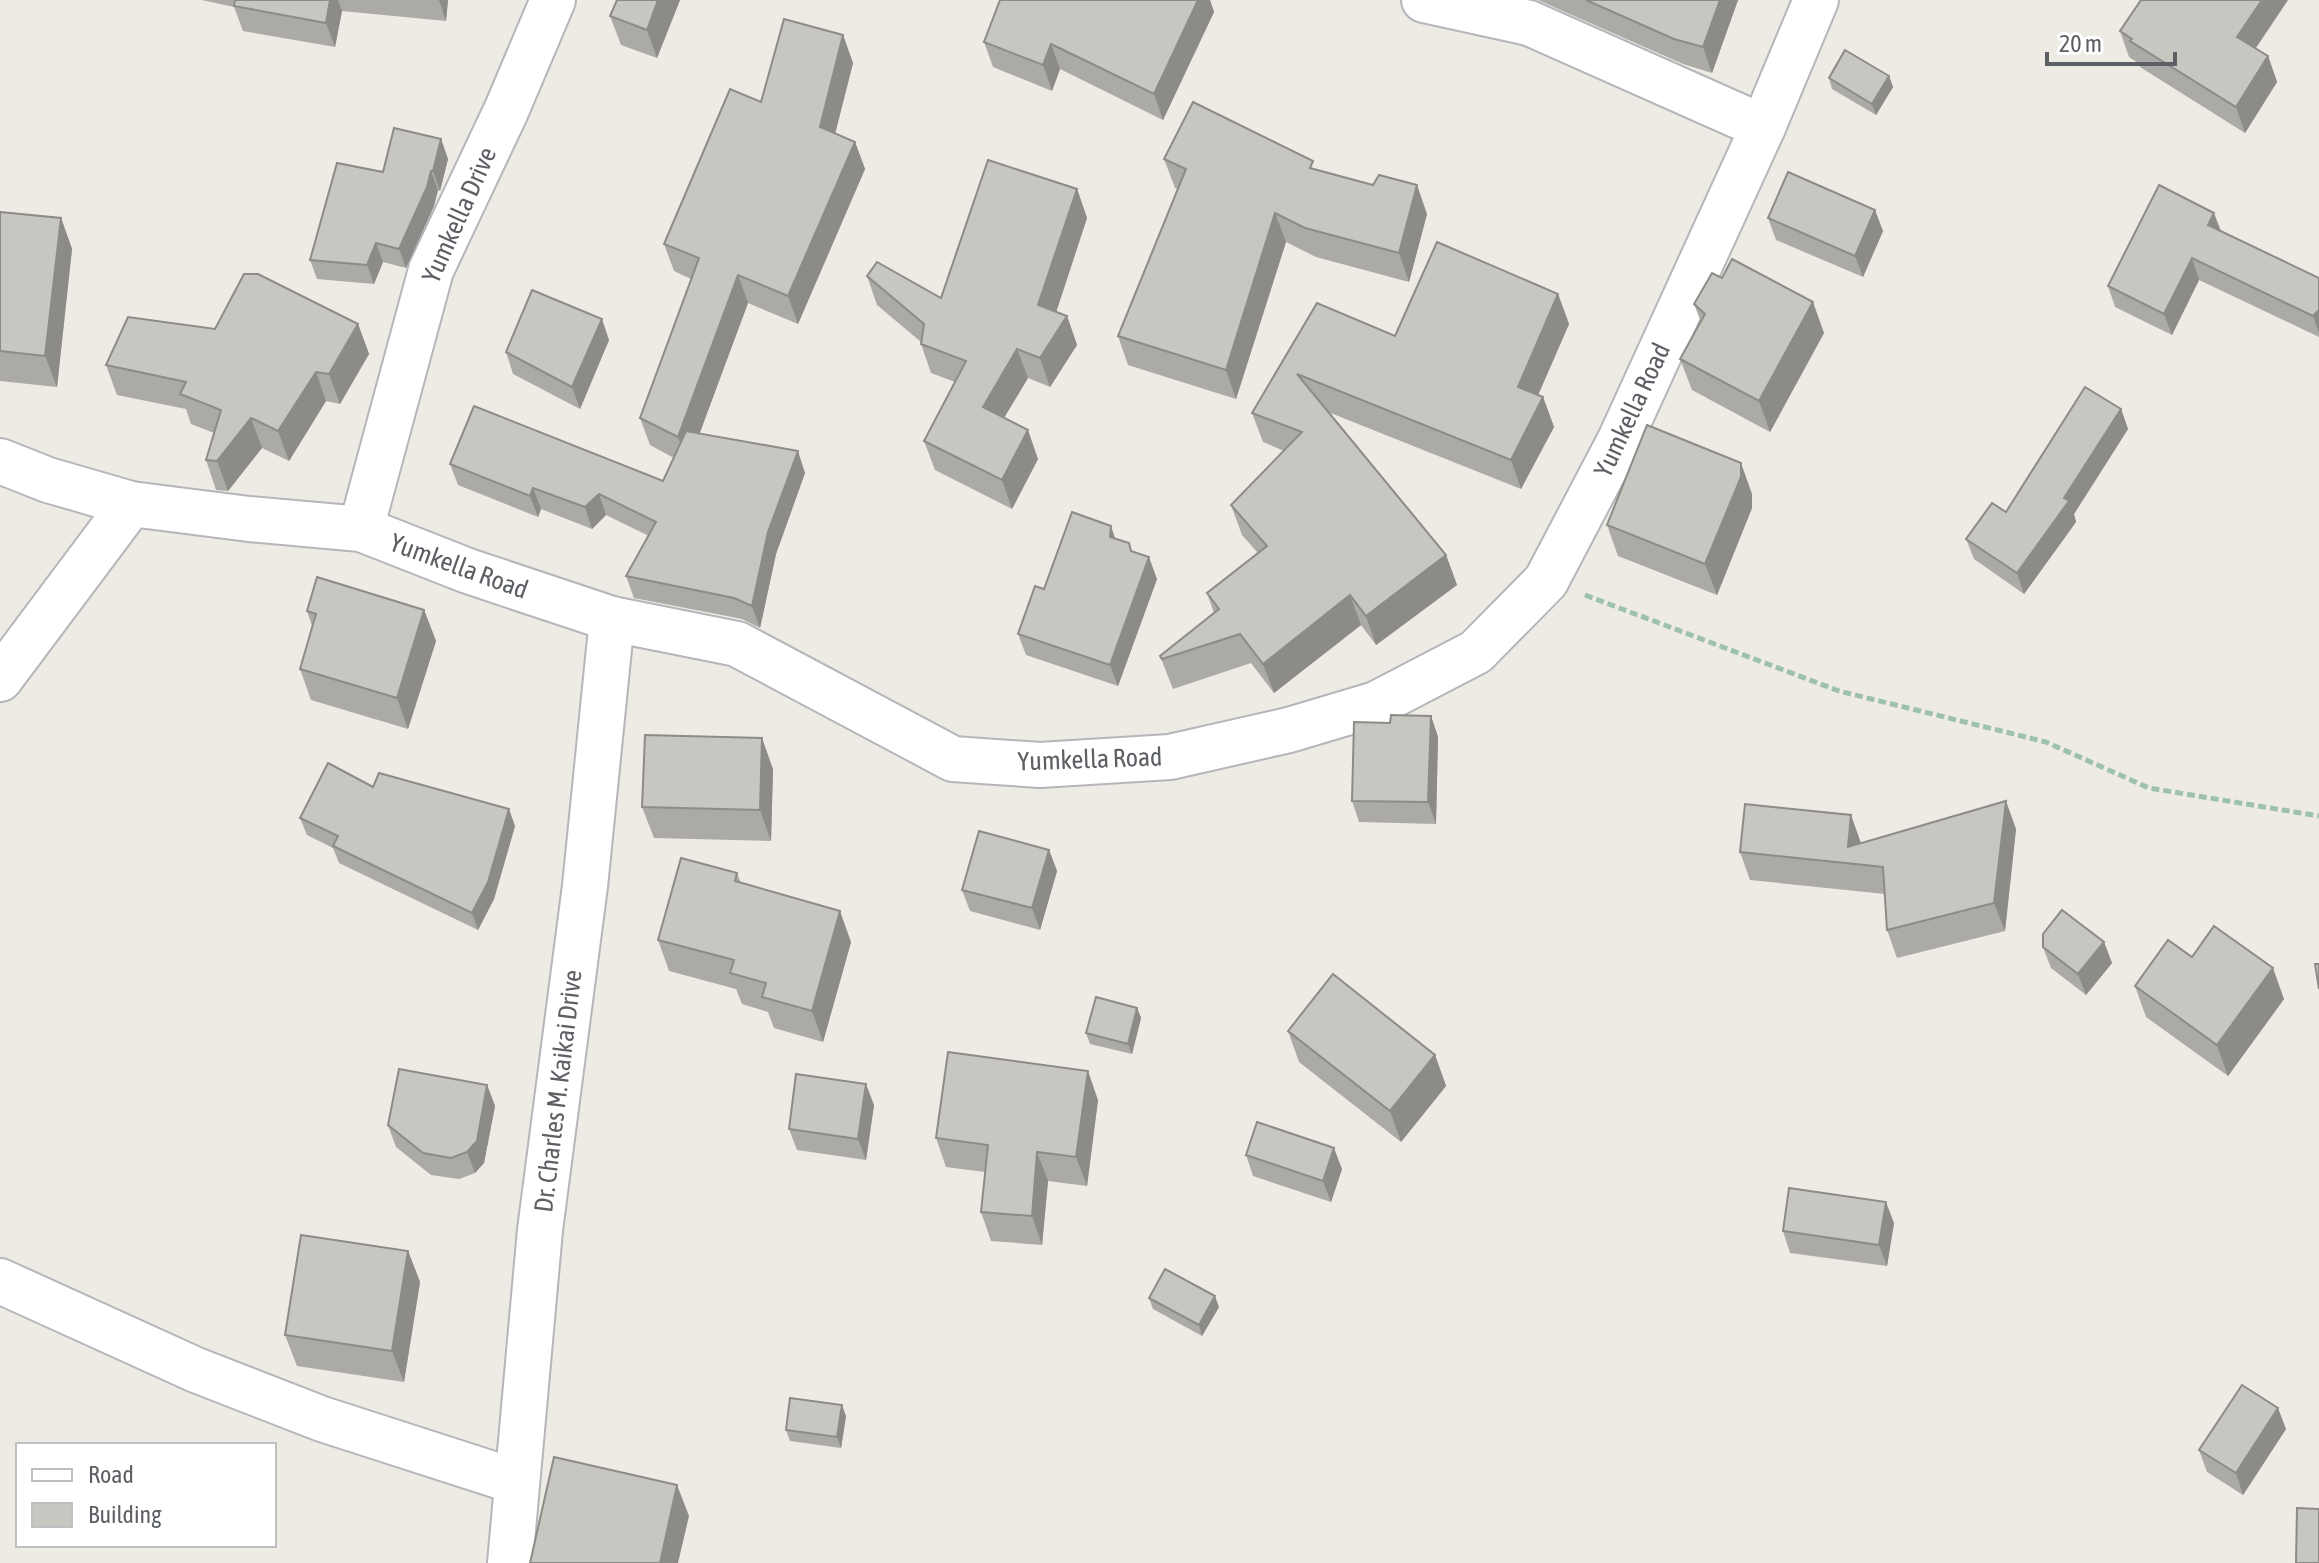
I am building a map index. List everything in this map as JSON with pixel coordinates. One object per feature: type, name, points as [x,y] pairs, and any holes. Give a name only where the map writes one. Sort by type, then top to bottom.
[{"type":"street","name":"Yumkella Drive","points":[[361,529],[431,270],[506,111],[553,0]]},
{"type":"street","points":[[1424,0],[1529,23],[1763,127]]},
{"type":"street","name":"Yumkella Road","points":[[0,461],[48,480],[131,504],[361,529],[468,571],[612,619],[737,644],[953,759],[1040,765],[1170,757],[1289,730],[1376,704],[1476,652],[1546,581],[1620,440],[1763,127],[1816,0]]},
{"type":"street","points":[[0,679],[131,504]]},
{"type":"street","name":"Dr. Charles M. Kaikai Drive","points":[[510,1563],[540,1230],[585,886],[612,619]]},
{"type":"street","points":[[0,1281],[196,1370],[322,1419],[517,1482]]},
{"type":"path","points":[[1546,581],[1839,691],[2046,742],[2149,788],[2319,816]]},
{"type":"building","points":[[235,0],[330,0],[326,23],[234,6]]},
{"type":"building","points":[[617,0],[658,0],[647,30],[610,16]]},
{"type":"building","points":[[1000,0],[1198,0],[1154,94],[1051,44],[1043,65],[984,42]]},
{"type":"building","points":[[1586,0],[1720,0],[1703,47],[1674,39]]},
{"type":"building","points":[[2141,0],[2262,0],[2237,37],[2268,56],[2236,107],[2130,41],[2132,39],[2120,31]]},
{"type":"building","points":[[784,19],[843,35],[820,127],[855,142],[788,296],[738,275],[678,437],[640,418],[699,258],[664,244],[730,89],[761,102]]},
{"type":"building","points":[[1845,50],[1889,76],[1872,104],[1829,78]]},
{"type":"building","points":[[1193,102],[1313,161],[1310,168],[1373,185],[1379,175],[1417,185],[1399,253],[1305,228],[1275,213],[1226,370],[1118,336],[1186,169],[1164,159]]},
{"type":"building","points":[[394,128],[441,139],[427,187],[399,249],[376,243],[367,265],[310,260],[337,163],[383,172]]},
{"type":"building","points":[[988,160],[1077,189],[1038,305],[1067,316],[1040,358],[1017,349],[983,407],[1028,430],[1002,480],[924,441],[966,361],[921,344],[924,324],[867,276],[877,262],[941,298]]},
{"type":"building","points":[[1788,172],[1875,210],[1855,256],[1768,218]]},
{"type":"building","points":[[2159,185],[2214,213],[2208,225],[2319,278],[2319,310],[2313,316],[2192,258],[2164,314],[2108,286]]},
{"type":"building","points":[[0,212],[61,218],[45,356],[0,351]]},
{"type":"building","points":[[1437,242],[1558,294],[1518,387],[1543,397],[1511,460],[1297,374],[1446,555],[1366,616],[1350,595],[1263,664],[1240,634],[1162,659],[1160,656],[1219,609],[1207,593],[1267,546],[1231,505],[1302,432],[1252,413],[1317,303],[1395,336]]},
{"type":"building","points":[[1732,259],[1813,302],[1759,401],[1680,359],[1705,314],[1694,304],[1712,273],[1722,278]]},
{"type":"building","points":[[244,274],[258,274],[358,324],[329,374],[316,372],[278,431],[251,418],[217,461],[206,460],[221,410],[180,394],[186,382],[106,365],[128,317],[215,329]]},
{"type":"building","points":[[532,290],[602,319],[572,387],[506,352]]},
{"type":"building","points":[[2085,387],[2121,409],[2064,498],[2069,501],[2017,573],[1966,539],[1992,503],[2006,512]]},
{"type":"building","points":[[474,406],[663,481],[686,431],[798,451],[768,532],[752,606],[734,598],[626,576],[656,522],[599,494],[585,507],[533,488],[530,496],[450,464]]},
{"type":"building","points":[[1647,425],[1741,463],[1741,477],[1705,564],[1607,525]]},
{"type":"building","points":[[1072,512],[1111,526],[1110,537],[1129,543],[1131,551],[1149,557],[1110,665],[1018,634],[1035,586],[1044,589]]},
{"type":"building","points":[[317,577],[424,610],[397,698],[300,669],[316,614],[307,611]]},
{"type":"building","points":[[1391,715],[1431,716],[1428,802],[1352,801],[1354,722],[1390,723]]},
{"type":"building","points":[[645,735],[762,738],[760,810],[642,807]]},
{"type":"building","points":[[328,763],[373,787],[379,773],[509,809],[488,882],[472,913],[333,846],[338,836],[300,818]]},
{"type":"building","points":[[2006,801],[1994,903],[1887,930],[1883,867],[1740,852],[1745,804],[1851,815],[1848,847]]},
{"type":"building","points":[[979,831],[1049,850],[1032,908],[962,890]]},
{"type":"building","points":[[681,858],[737,873],[735,881],[840,911],[812,1011],[762,997],[766,983],[730,973],[734,960],[658,940]]},
{"type":"building","points":[[2062,910],[2104,942],[2078,974],[2043,947],[2043,934]]},
{"type":"building","points":[[2214,926],[2273,968],[2217,1045],[2135,986],[2168,940],[2192,957]]},
{"type":"building","points":[[2315,964],[2319,964],[2319,989]]},
{"type":"building","points":[[1333,974],[1435,1055],[1390,1111],[1288,1031]]},
{"type":"building","points":[[1096,997],[1137,1008],[1128,1044],[1086,1033]]},
{"type":"building","points":[[948,1052],[1088,1071],[1076,1157],[1037,1152],[1032,1216],[981,1212],[988,1145],[936,1138]]},
{"type":"building","points":[[399,1069],[487,1085],[477,1141],[467,1152],[451,1158],[423,1153],[388,1125]]},
{"type":"building","points":[[796,1074],[866,1084],[858,1139],[789,1129]]},
{"type":"building","points":[[1257,1122],[1334,1148],[1323,1181],[1246,1155]]},
{"type":"building","points":[[1789,1188],[1886,1202],[1879,1245],[1783,1231]]},
{"type":"building","points":[[301,1235],[408,1251],[392,1351],[285,1335]]},
{"type":"building","points":[[1165,1269],[1215,1296],[1199,1325],[1149,1298]]},
{"type":"building","points":[[2242,1385],[2278,1408],[2236,1473],[2199,1450]]},
{"type":"building","points":[[790,1398],[842,1405],[837,1437],[786,1430]]},
{"type":"building","points":[[554,1457],[677,1485],[660,1563],[530,1563]]},
{"type":"building","points":[[2297,1508],[2319,1509],[2319,1563],[2296,1563]]}]
